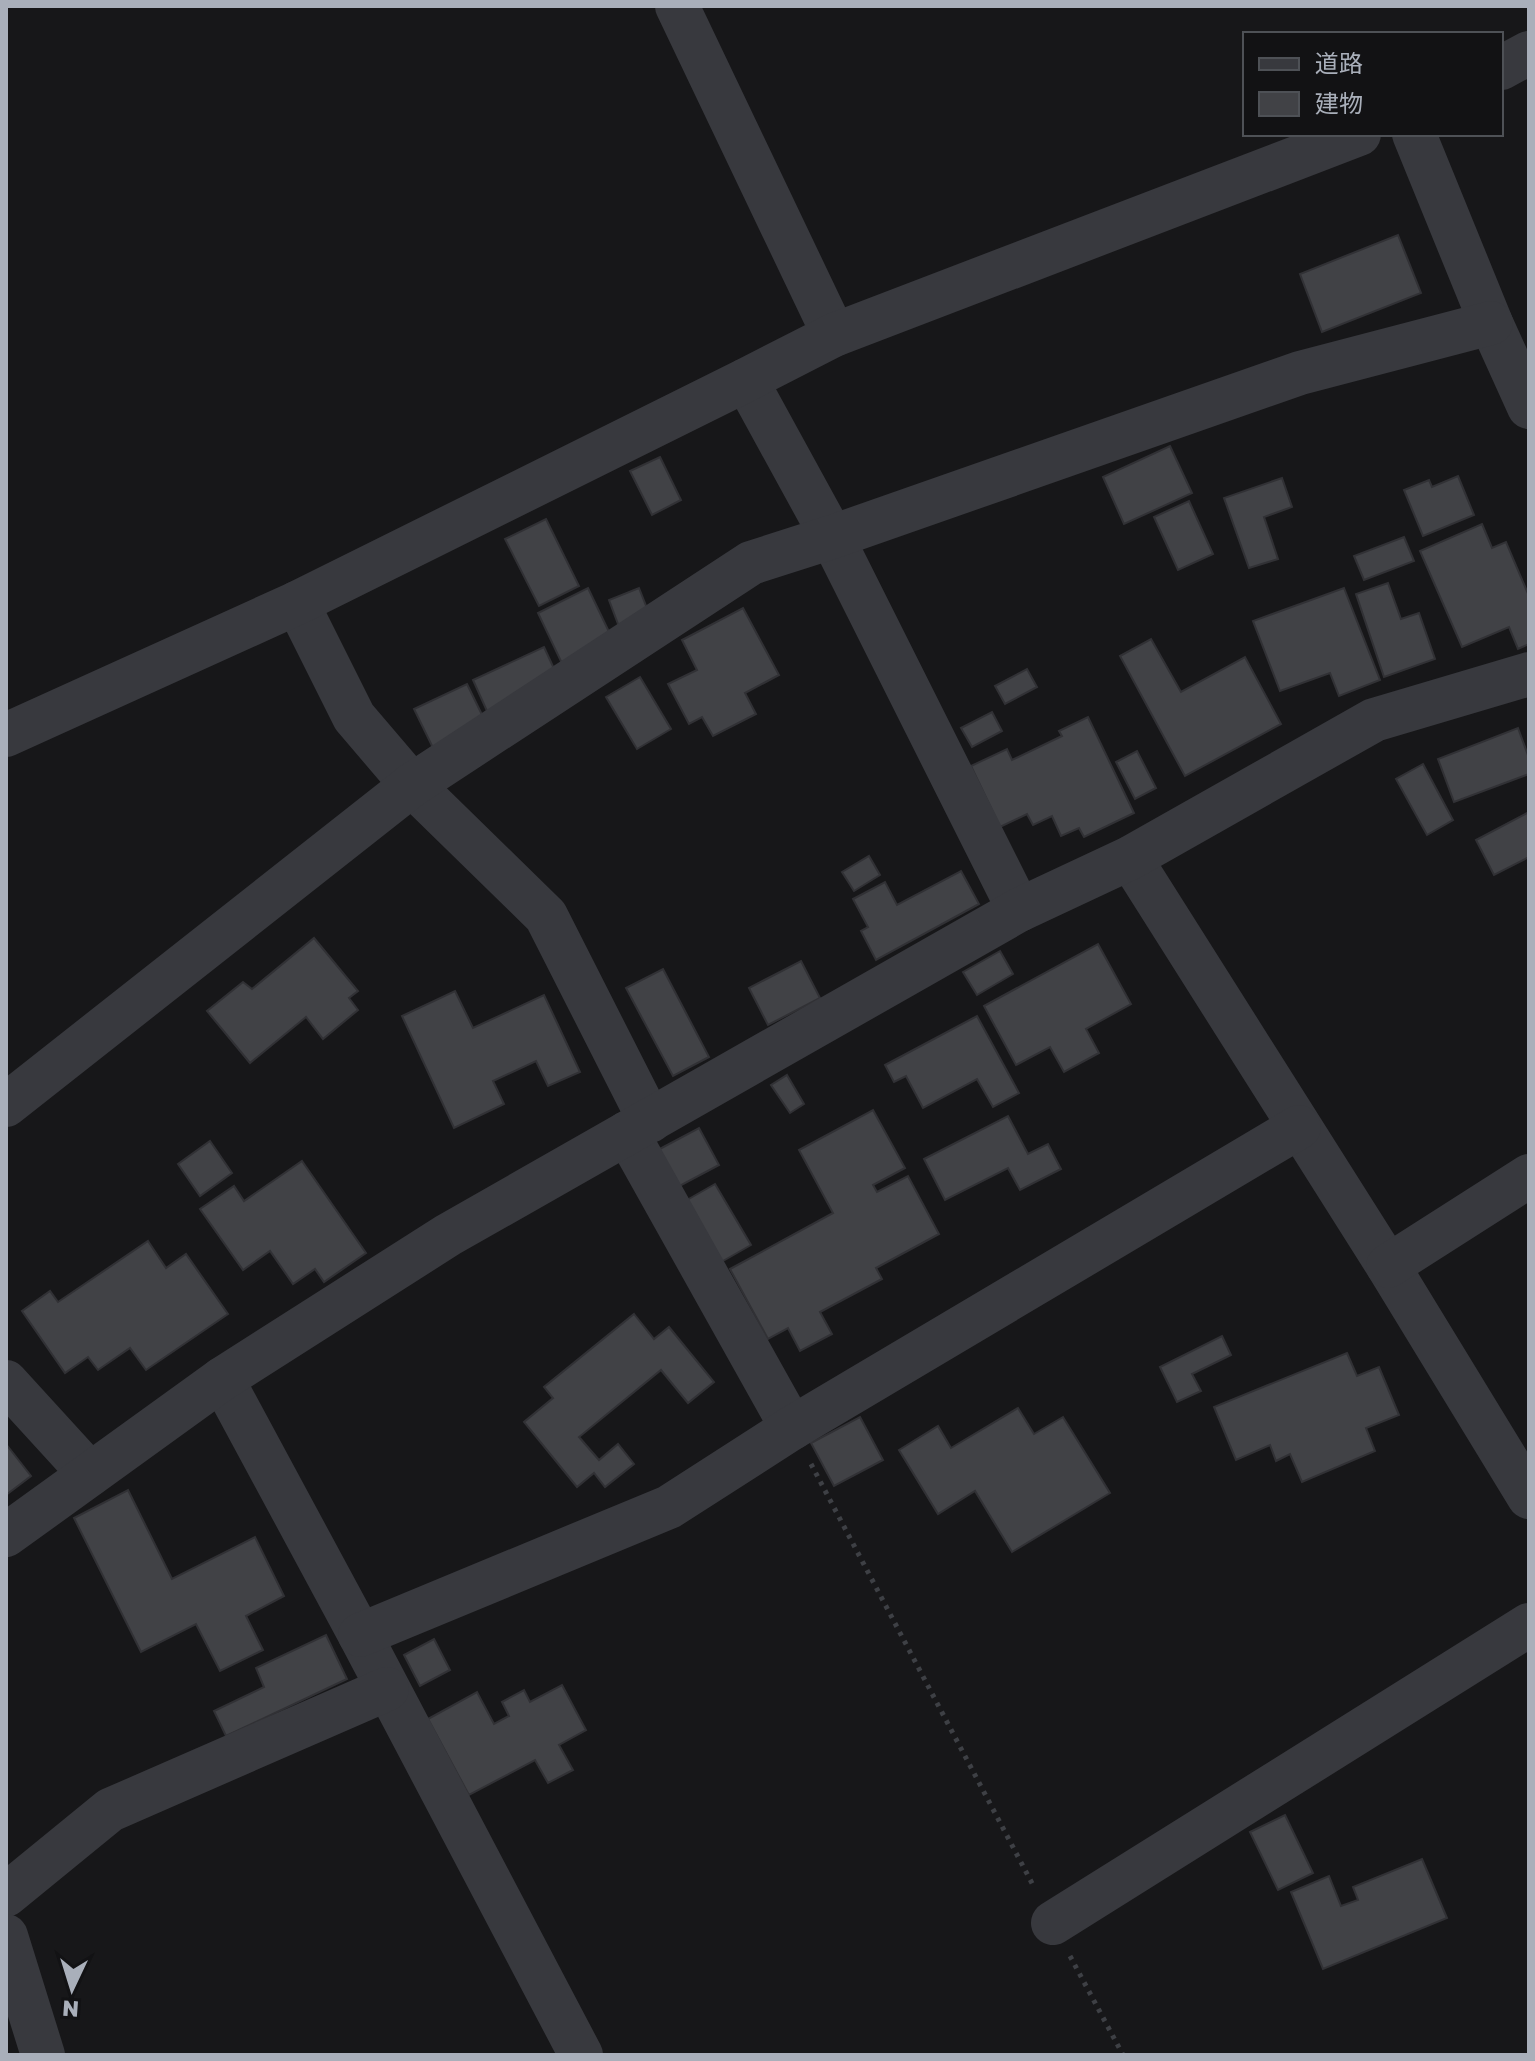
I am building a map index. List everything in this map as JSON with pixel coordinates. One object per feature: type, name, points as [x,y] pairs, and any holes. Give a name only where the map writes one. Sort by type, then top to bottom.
[{"type":"street","points":[[677,6],[834,335]]},
{"type":"street","points":[[1503,67],[1529,53]]},
{"type":"street","points":[[6,735],[297,603],[834,335],[1354,136]]},
{"type":"street","points":[[1415,136],[1491,323],[1529,407]]},
{"type":"street","points":[[6,1105],[412,785],[751,563],[1300,373],[1491,323]]},
{"type":"street","points":[[746,380],[832,537],[1019,910]]},
{"type":"street","points":[[297,603],[354,717],[412,785],[546,916],[638,1127],[792,1428]]},
{"type":"street","points":[[6,1535],[222,1379],[448,1235],[1019,910],[1130,858],[1374,720],[1529,674]]},
{"type":"street","points":[[1130,858],[1388,1266],[1529,1497]]},
{"type":"street","points":[[360,1635],[669,1507],[792,1428],[1299,1127]]},
{"type":"street","points":[[1388,1266],[1529,1176]]},
{"type":"street","points":[[222,1379],[581,2055]]},
{"type":"street","points":[[6,1382],[90,1474]]},
{"type":"street","points":[[1053,1923],[1529,1625]]},
{"type":"street","points":[[6,1895],[110,1810],[387,1689]]},
{"type":"street","points":[[6,1936],[43,2055]]},
{"type":"path","points":[[792,1428],[1123,2055]]},
{"type":"building","points":[[1398,235],[1421,293],[1322,332],[1300,274]]},
{"type":"building","points":[[1170,446],[1192,493],[1124,524],[1103,477]]},
{"type":"building","points":[[660,457],[681,500],[652,515],[630,471]]},
{"type":"building","points":[[1458,476],[1474,515],[1423,536],[1404,490],[1429,480],[1432,487]]},
{"type":"building","points":[[1282,478],[1292,507],[1264,517],[1278,559],[1249,568],[1224,498]]},
{"type":"building","points":[[1189,501],[1213,554],[1178,570],[1154,517]]},
{"type":"building","points":[[546,519],[579,586],[539,606],[505,539]]},
{"type":"building","points":[[1482,524],[1492,548],[1506,542],[1529,596],[1529,644],[1518,649],[1509,627],[1462,647],[1420,551]]},
{"type":"building","points":[[1404,537],[1414,561],[1364,580],[1354,556]]},
{"type":"building","points":[[1388,583],[1401,619],[1419,613],[1435,659],[1384,677],[1356,594]]},
{"type":"building","points":[[588,588],[611,636],[567,674],[538,613]]},
{"type":"building","points":[[639,588],[652,621],[621,632],[609,600]]},
{"type":"building","points":[[1344,588],[1380,680],[1339,696],[1330,673],[1280,691],[1253,621]]},
{"type":"building","points":[[743,608],[779,675],[745,693],[756,714],[713,736],[702,717],[689,724],[668,684],[697,670],[682,640]]},
{"type":"building","points":[[1151,639],[1181,692],[1245,657],[1281,724],[1185,776],[1120,656]]},
{"type":"building","points":[[544,647],[562,686],[491,720],[473,680]]},
{"type":"building","points":[[1027,669],[1037,687],[1005,704],[995,686]]},
{"type":"building","points":[[640,677],[671,729],[637,749],[606,697]]},
{"type":"building","points":[[467,684],[488,727],[435,752],[414,709]]},
{"type":"building","points":[[992,712],[1002,731],[972,747],[961,728]]},
{"type":"building","points":[[1088,717],[1134,813],[1084,837],[1079,828],[1061,836],[1052,816],[1033,825],[1027,814],[1000,827],[971,766],[1007,749],[1012,760],[1062,736],[1059,731]]},
{"type":"building","points":[[1518,728],[1529,758],[1529,774],[1454,802],[1438,759]]},
{"type":"building","points":[[1137,751],[1156,788],[1135,799],[1116,762]]},
{"type":"building","points":[[1423,764],[1453,820],[1427,835],[1396,779]]},
{"type":"building","points":[[1529,812],[1529,857],[1494,875],[1476,840]]},
{"type":"building","points":[[869,856],[880,875],[854,891],[842,872]]},
{"type":"building","points":[[961,871],[979,904],[876,960],[861,931],[868,927],[853,899],[885,882],[897,905]]},
{"type":"building","points":[[314,938],[358,991],[349,998],[358,1010],[323,1039],[306,1017],[250,1063],[207,1011],[243,982],[252,989]]},
{"type":"building","points":[[1098,944],[1131,1004],[1086,1029],[1099,1053],[1064,1072],[1050,1047],[1016,1065],[984,1006]]},
{"type":"building","points":[[1000,951],[1013,974],[977,995],[963,972]]},
{"type":"building","points":[[801,961],[820,998],[768,1025],[749,988]]},
{"type":"building","points":[[663,969],[709,1057],[673,1076],[626,988]]},
{"type":"building","points":[[455,991],[473,1028],[544,995],[580,1072],[548,1086],[536,1061],[493,1081],[504,1104],[454,1128],[402,1016]]},
{"type":"building","points":[[977,1016],[1019,1093],[993,1107],[977,1079],[923,1108],[906,1076],[894,1082],[885,1065]]},
{"type":"building","points":[[787,1075],[804,1104],[790,1113],[771,1085]]},
{"type":"building","points":[[873,1110],[905,1168],[873,1185],[877,1192],[908,1176],[939,1234],[876,1268],[882,1279],[820,1312],[832,1334],[800,1351],[788,1328],[768,1339],[730,1269],[833,1213],[799,1150]]},
{"type":"building","points":[[1008,1116],[1028,1154],[1048,1144],[1061,1169],[1020,1190],[1008,1168],[945,1200],[924,1159]]},
{"type":"building","points":[[699,1128],[719,1165],[674,1189],[654,1152]]},
{"type":"building","points":[[210,1141],[232,1173],[200,1196],[178,1164]]},
{"type":"building","points":[[302,1161],[366,1253],[324,1282],[315,1269],[293,1284],[270,1251],[243,1270],[200,1209],[234,1186],[244,1201]]},
{"type":"building","points":[[715,1184],[751,1245],[716,1265],[680,1204]]},
{"type":"building","points":[[148,1241],[166,1268],[186,1254],[228,1314],[146,1370],[130,1348],[98,1370],[88,1357],[65,1373],[22,1311],[50,1291],[58,1302]]},
{"type":"building","points":[[634,1314],[654,1339],[669,1327],[714,1382],[688,1403],[661,1370],[579,1437],[599,1460],[618,1444],[634,1464],[605,1487],[594,1473],[577,1487],[524,1422],[553,1398],[544,1387]]},
{"type":"building","points":[[1222,1336],[1231,1355],[1192,1374],[1201,1391],[1177,1402],[1160,1367]]},
{"type":"building","points":[[1347,1353],[1357,1376],[1379,1367],[1399,1415],[1366,1428],[1375,1451],[1302,1482],[1290,1454],[1276,1461],[1270,1445],[1236,1460],[1214,1407]]},
{"type":"building","points":[[1018,1408],[1034,1434],[1063,1417],[1110,1493],[1012,1552],[975,1491],[938,1514],[899,1450],[938,1426],[951,1448]]},
{"type":"building","points":[[860,1417],[883,1460],[834,1486],[811,1443]]},
{"type":"building","points":[[6,1444],[31,1476],[6,1495]]},
{"type":"building","points":[[128,1490],[172,1579],[255,1537],[284,1596],[246,1616],[263,1650],[220,1671],[196,1624],[141,1652],[74,1518]]},
{"type":"building","points":[[326,1635],[347,1679],[226,1736],[214,1711],[264,1687],[256,1668]]},
{"type":"building","points":[[434,1639],[450,1670],[420,1686],[404,1655]]},
{"type":"building","points":[[562,1685],[586,1730],[559,1745],[573,1770],[548,1783],[535,1760],[469,1795],[428,1719],[477,1692],[494,1724],[509,1716],[502,1702],[524,1690],[530,1702]]},
{"type":"building","points":[[1285,1815],[1313,1873],[1278,1890],[1250,1832]]},
{"type":"building","points":[[1422,1859],[1447,1918],[1323,1969],[1291,1892],[1329,1876],[1341,1906],[1358,1900],[1353,1887]]}]
